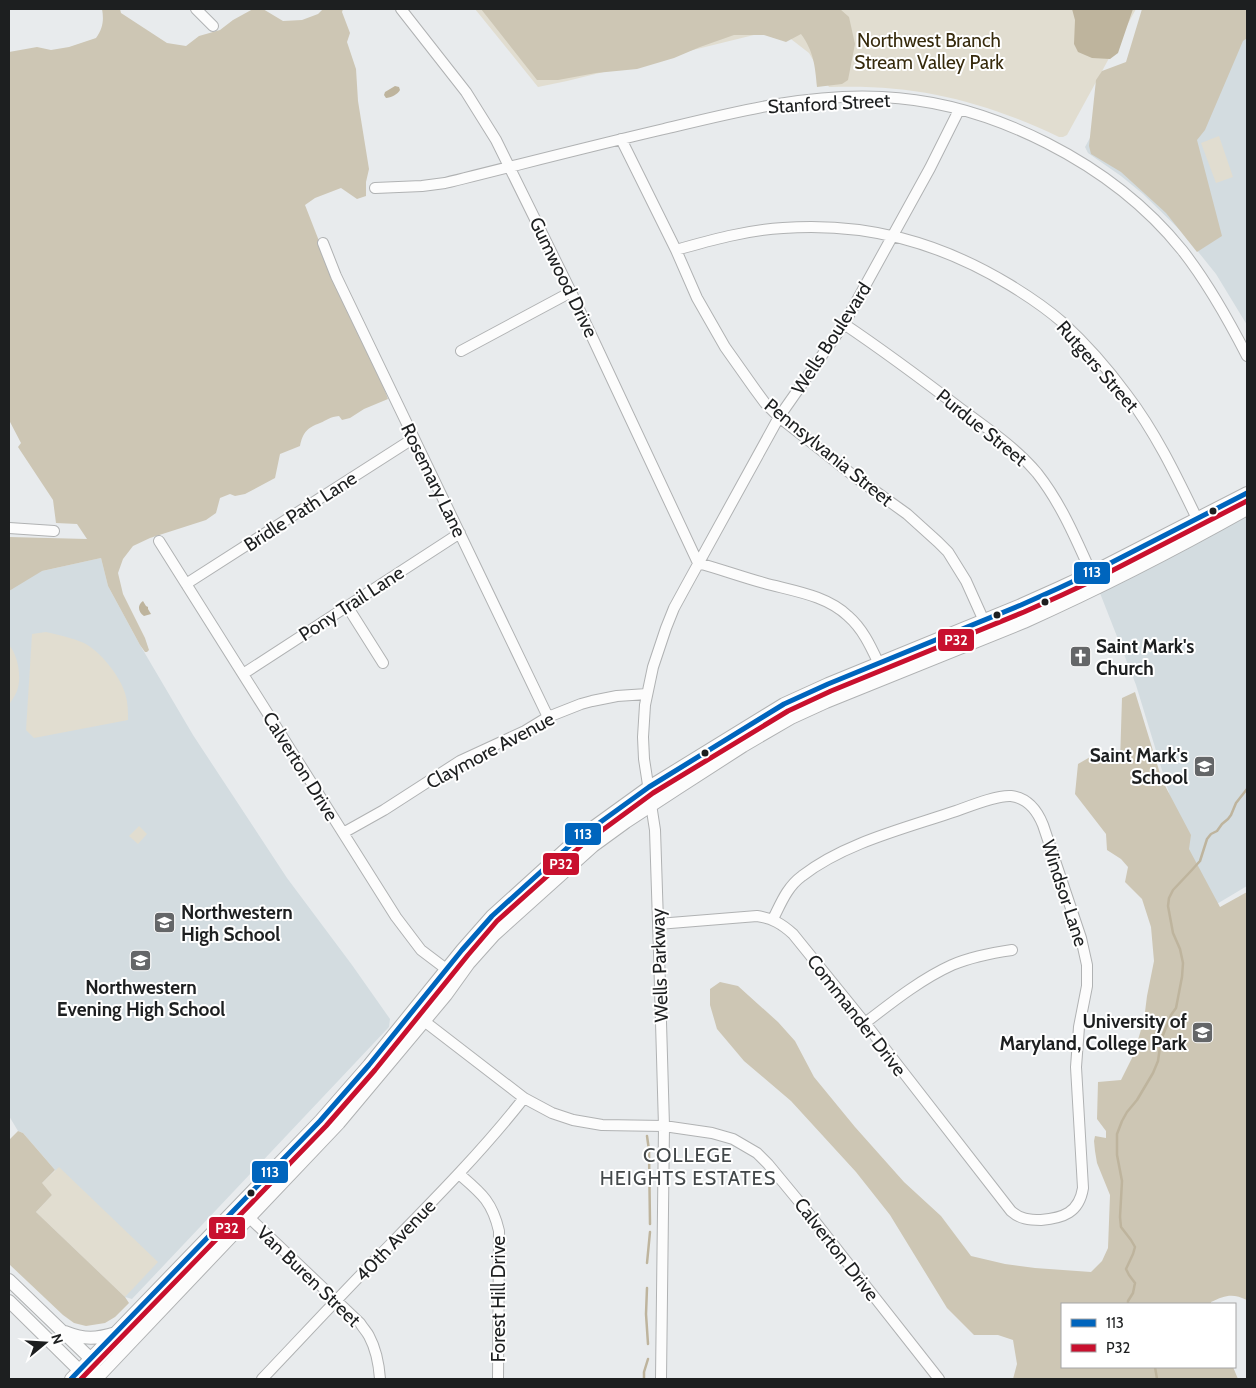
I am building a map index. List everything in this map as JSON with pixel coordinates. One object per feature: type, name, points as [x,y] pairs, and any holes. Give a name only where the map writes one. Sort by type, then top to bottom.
[{"type":"main road","points":[[75,1375],[350,1088],[446,969],[492,916],[592,827],[649,787],[773,710],[828,684],[984,621],[1091,573],[1247,493]]},
{"type":"main road","points":[[99,1378],[249,1217],[339,1124],[494,935],[593,846],[626,822],[743,746],[791,718],[1024,622],[1098,588],[1247,509]]},
{"type":"main road","points":[[9,1280],[91,1359],[99,1378]]},
{"type":"main road","points":[[9,1301],[75,1375],[99,1378]]},
{"type":"main road","points":[[60,1330],[76,1337],[90,1338],[116,1334]]},
{"type":"street","points":[[196,9],[214,26]]},
{"type":"street","name":"Gumwood Drive","points":[[401,9],[466,92],[510,166],[698,563]]},
{"type":"street","name":"Stanford Street","points":[[375,188],[432,185],[742,110],[770,105],[823,99],[880,97],[926,102],[985,117],[1052,145],[1092,170],[1140,207],[1193,264],[1218,302],[1247,356]]},
{"type":"street","name":"Wells Boulevard","points":[[698,563],[779,417],[844,324],[934,160],[959,110]]},
{"type":"street","name":"Pennsylvania Street","points":[[621,139],[676,250],[697,298],[725,347],[765,403],[779,417],[854,476],[907,514],[929,533],[948,552],[962,574],[984,621]]},
{"type":"street","name":"Rutgers Street","points":[[676,250],[746,233],[782,228],[838,227],[893,236],[938,249],[992,274],[1061,321],[1114,378],[1141,415],[1166,457],[1204,533]]},
{"type":"street","name":"Rosemary Lane","points":[[323,243],[336,276],[548,717]]},
{"type":"street","points":[[461,351],[571,292]]},
{"type":"street","name":"Purdue Street","points":[[844,324],[990,430],[1026,461],[1059,506],[1098,588]]},
{"type":"street","name":"Bridle Path Lane","points":[[186,584],[414,438]]},
{"type":"street","points":[[9,528],[54,531]]},
{"type":"street","name":"Pony Trail Lane","points":[[243,674],[460,533]]},
{"type":"street","name":"Calverton Drive","points":[[159,541],[396,917],[414,942],[427,955],[458,978]]},
{"type":"street","points":[[698,563],[819,598],[832,604],[856,624],[869,643],[879,664]]},
{"type":"street","name":"Wells Parkway","points":[[661,1379],[664,1126],[654,830],[644,759],[643,737],[647,694],[653,667],[674,608],[698,563]]},
{"type":"street","points":[[347,606],[383,663]]},
{"type":"street","name":"Claymore Avenue","points":[[343,833],[384,810],[460,761],[524,731],[548,717],[592,701],[617,696],[647,694]]},
{"type":"street","name":"Windsor Lane","points":[[773,919],[784,895],[802,876],[826,861],[861,844],[1003,796],[1014,796],[1022,799],[1036,810],[1043,825],[1081,938],[1087,965],[1087,986],[1079,1027],[1076,1067],[1083,1188],[1073,1210],[1055,1218],[1028,1219],[1015,1214],[1008,1208]]},
{"type":"street","name":"Commander Drive","points":[[658,924],[748,916],[773,919],[786,927],[865,1023],[1008,1208]]},
{"type":"street","points":[[865,1023],[926,980],[951,966],[979,956],[1012,950]]},
{"type":"street","name":"Calverton Drive","points":[[424,1021],[524,1098],[552,1113],[580,1122],[602,1125],[664,1126],[701,1131],[723,1136],[757,1153],[806,1210],[934,1378]]},
{"type":"street","name":"40th Avenue","points":[[262,1379],[459,1174],[524,1098]]},
{"type":"street","name":"Forest Hill Drive","points":[[459,1174],[486,1198],[499,1231],[498,1379]]},
{"type":"street","name":"Van Buren Street","points":[[238,1207],[360,1323],[369,1336],[377,1360],[380,1379]]},
{"type":"shaded area","points":[[102,9],[120,9],[121,13],[167,43],[186,46],[199,36],[220,30],[253,9],[263,9],[283,21],[302,20],[318,14],[323,9],[343,9],[342,12],[350,33],[347,42],[356,69],[358,101],[369,169],[366,182],[366,196],[357,199],[341,188],[315,198],[305,205],[328,264],[376,366],[388,399],[364,409],[350,418],[342,420],[339,416],[336,416],[312,427],[304,434],[300,446],[280,454],[275,478],[245,494],[235,496],[230,494],[220,498],[216,513],[206,520],[150,538],[133,546],[123,559],[118,573],[123,594],[145,638],[149,650],[147,652],[140,645],[108,586],[101,558],[42,571],[9,591],[9,537],[87,539],[77,524],[56,523],[53,500],[18,447],[21,443],[9,420],[9,52],[37,47],[51,50],[69,47],[96,38],[102,24]]},
{"type":"shaded area","name":"Northwest Branch Stream Valley Park","points":[[481,9],[840,9],[849,17],[855,44],[848,80],[842,84],[817,87],[811,53],[801,34],[786,42],[764,35],[734,35],[674,58],[637,69],[596,73],[558,80],[537,80]]},
{"type":"shaded area","points":[[1072,9],[1133,9],[1118,53],[1110,59],[1092,58],[1078,52],[1074,44],[1075,20]]},
{"type":"shaded area","points":[[1142,9],[1247,9],[1247,38],[1243,41],[1205,130],[1197,140],[1222,236],[1197,252],[1166,213],[1121,172],[1091,154],[1089,146],[1096,80],[1102,71],[1126,62]]},
{"type":"shaded area","points":[[1247,9],[1247,325],[1216,274],[1183,233],[1143,194],[1088,153],[1085,147],[1120,83]]},
{"type":"shaded area","points":[[395,86],[399,87],[400,90],[392,97],[386,98],[385,92]]},
{"type":"shaded area","name":"Saint Mark's School","points":[[1247,514],[1247,886],[1205,911],[1136,685],[1098,588]]},
{"type":"shaded area","name":"Northwestern High School","points":[[101,558],[108,586],[193,735],[287,878],[390,1019],[389,1027],[132,1299],[125,1297],[55,1170],[23,1133],[18,1131],[9,1116],[9,573],[42,571]]},
{"type":"shaded area","points":[[143,601],[151,614],[144,616],[140,613],[139,606]]},
{"type":"shaded area","points":[[1135,692],[1162,780],[1191,835],[1189,849],[1220,907],[1247,892],[1247,1300],[1237,1296],[1225,1296],[1211,1303],[1061,1303],[1061,1368],[1233,1368],[1238,1379],[1013,1379],[1017,1364],[1013,1340],[998,1335],[974,1335],[947,1308],[890,1215],[856,1172],[791,1101],[744,1061],[717,1029],[710,1005],[710,989],[720,982],[738,986],[778,1022],[795,1041],[814,1077],[855,1127],[904,1182],[941,1216],[971,1256],[1005,1264],[1035,1268],[1091,1272],[1102,1261],[1108,1248],[1110,1195],[1097,1163],[1095,1151],[1095,1136],[1106,1138],[1106,1131],[1097,1119],[1098,1082],[1121,1080],[1133,1056],[1144,1020],[1154,961],[1151,927],[1142,899],[1125,882],[1128,867],[1121,859],[1107,850],[1106,834],[1075,794],[1078,764],[1097,753],[1120,762],[1122,698]]},
{"type":"shaded area","points":[[18,1131],[23,1133],[55,1170],[42,1183],[52,1195],[36,1212],[129,1303],[115,1317],[105,1323],[86,1326],[74,1323],[9,1264],[9,1140]]},
{"type":"green space","name":"Northwest Branch Stream Valley Park","points":[[475,9],[1136,9],[1067,135],[1059,137],[1002,113],[947,97],[890,88],[829,87],[809,53],[778,29],[538,87]]},
{"type":"green space","points":[[1219,136],[1233,177],[1216,183],[1201,143]]},
{"type":"green space","points":[[46,632],[84,643],[103,658],[114,672],[125,693],[128,720],[34,738],[26,730],[32,634]]},
{"type":"green space","points":[[9,645],[17,661],[19,680],[17,691],[9,705]]},
{"type":"green space","points":[[139,826],[147,834],[138,844],[129,836]]},
{"type":"green space","points":[[59,1167],[158,1262],[125,1297],[36,1212],[52,1195],[41,1184]]},
{"type":"waterway","points":[[1128,1303],[1135,1283],[1126,1269],[1135,1247],[1121,1227],[1122,1181],[1117,1155],[1117,1134],[1127,1112],[1137,1100],[1153,1073],[1158,1061],[1161,1040],[1171,1015],[1176,1008],[1183,963],[1180,949],[1173,933],[1168,906],[1169,898],[1173,890],[1200,861],[1207,839],[1228,819],[1236,803],[1247,789]]},
{"type":"waterway","points":[[647,1136],[649,1150],[650,1224]]},
{"type":"waterway","points":[[647,1263],[650,1232]]},
{"type":"waterway","points":[[647,1288],[648,1344]]},
{"type":"waterway","points":[[644,1379],[648,1359]]},
{"type":"waterway","points":[[1155,1368],[1157,1379]]},
{"type":"transit line","name":"113","points":[[71,1379],[320,1121],[369,1065],[492,916],[577,839],[649,787],[784,704],[1059,588],[1247,493]]},
{"type":"transit line","name":"P32","points":[[81,1379],[326,1126],[375,1070],[497,921],[582,845],[653,793],[788,711],[831,691],[1062,595],[1247,501]]},
{"type":"place","name":"Saint Mark's Church","points":[[1080,657]]},
{"type":"place","name":"Saint Mark's School","points":[[1204,766]]},
{"type":"place","name":"Northwestern High School","points":[[165,923]]},
{"type":"place","name":"Northwestern Evening High School","points":[[141,961]]},
{"type":"place","name":"University of Maryland, College Park","points":[[1203,1032]]},
{"type":"district","name":"COLLEGE HEIGHTS ESTATES","points":[[688,1166]]}]
